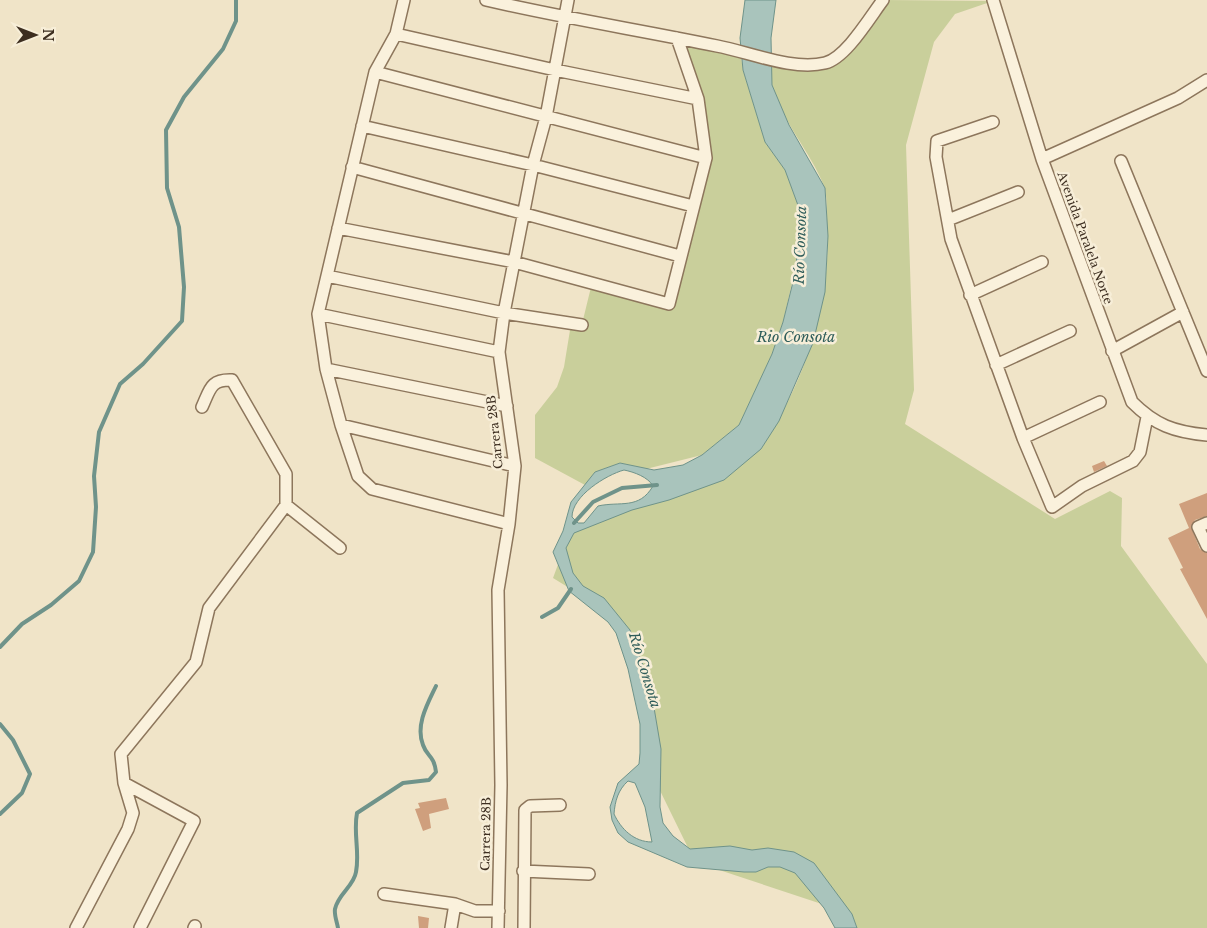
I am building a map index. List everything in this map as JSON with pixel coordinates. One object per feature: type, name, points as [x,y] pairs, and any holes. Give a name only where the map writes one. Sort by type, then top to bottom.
[{"type":"street","points":[[404,0],[396,34],[374,72],[318,314],[326,369],[341,426],[358,476],[372,489],[510,524]]},
{"type":"street","points":[[486,0],[564,18],[740,50],[796,65],[826,63],[846,50],[883,0]]},
{"type":"street","name":"Carrera 28B","points":[[498,928],[501,785],[498,590],[510,524],[515,466],[499,352],[504,312],[533,165],[546,117],[568,0]]},
{"type":"street","name":"Avenida Paralela Norte","points":[[993,0],[1042,159],[1132,402],[1147,417],[1171,429],[1207,435]]},
{"type":"street","points":[[396,34],[555,70],[698,99]]},
{"type":"street","points":[[338,228],[514,262],[669,304],[706,158],[698,99],[677,38]]},
{"type":"street","points":[[374,72],[706,158]]},
{"type":"street","points":[[1042,159],[1178,98],[1207,80]]},
{"type":"street","points":[[992,122],[937,141],[936,157],[951,240],[1022,438],[1052,507],[1082,486],[1133,461],[1140,452],[1147,417]]},
{"type":"street","points":[[362,126],[533,165],[693,206]]},
{"type":"street","points":[[1121,161],[1207,371]]},
{"type":"street","points":[[352,167],[680,256]]},
{"type":"street","points":[[948,220],[1018,192]]},
{"type":"street","points":[[970,295],[1042,262]]},
{"type":"street","points":[[327,276],[504,312],[582,325]]},
{"type":"street","points":[[1112,352],[1183,312]]},
{"type":"street","points":[[318,314],[499,352]]},
{"type":"street","points":[[996,365],[1070,331]]},
{"type":"street","points":[[326,369],[507,406]]},
{"type":"street","points":[[76,928],[128,829],[133,813],[124,783],[121,754],[196,662],[209,608],[286,505],[286,474],[232,380],[220,379],[214,382],[202,407]]},
{"type":"street","points":[[1022,438],[1100,402]]},
{"type":"street","points":[[341,426],[515,466]]},
{"type":"street","points":[[286,505],[340,548]]},
{"type":"street","points":[[1207,523],[1198,527],[1207,546]]},
{"type":"street","points":[[124,783],[194,821],[140,928]]},
{"type":"street","points":[[524,928],[525,810],[530,806],[560,805]]},
{"type":"street","points":[[523,871],[588,874]]},
{"type":"street","points":[[384,894],[455,904],[475,910],[499,911]]},
{"type":"street","points":[[451,928],[455,904]]},
{"type":"green space","points":[[884,0],[993,1],[955,14],[934,42],[906,145],[914,390],[905,424],[1055,519],[1110,491],[1122,498],[1121,546],[1207,664],[1207,928],[857,928],[852,914],[695,862],[646,762],[623,621],[553,578],[570,532],[761,449],[776,423],[802,370],[820,313],[825,284],[827,224],[824,186],[782,111],[771,82],[770,58],[826,63]]},
{"type":"green space","points":[[677,38],[740,50],[743,70],[765,142],[785,170],[799,208],[796,266],[783,322],[772,354],[739,425],[702,455],[646,469],[620,463],[595,472],[585,485],[535,458],[535,415],[557,387],[564,367],[571,324],[582,324],[592,283],[669,304],[706,158]]},
{"type":"water","name":"Rio Consota","points":[[745,0],[776,0],[771,38],[772,85],[789,125],[825,188],[828,236],[825,292],[813,343],[779,421],[761,449],[724,480],[669,500],[632,510],[574,533],[566,548],[573,573],[583,586],[604,598],[630,630],[650,684],[661,749],[660,807],[663,823],[673,836],[690,849],[730,846],[752,850],[768,848],[794,852],[814,863],[852,914],[857,928],[835,928],[824,908],[795,873],[780,867],[768,867],[756,872],[744,872],[687,867],[628,842],[618,833],[612,820],[610,807],[618,783],[639,764],[640,753],[640,724],[628,669],[616,633],[608,622],[569,591],[553,552],[563,531],[571,502],[595,472],[620,463],[654,470],[683,465],[702,455],[739,425],[772,354],[783,322],[796,270],[799,208],[785,170],[765,142],[743,70],[740,38]],"holes":[[[624,470],[640,475],[648,480],[653,486],[648,494],[635,502],[598,506],[584,523],[578,523],[572,517],[573,509],[584,494],[608,476]],[[628,781],[635,783],[645,807],[652,842],[639,840],[629,834],[620,825],[614,814],[618,796]]]},
{"type":"building","points":[[1104,461],[1107,466],[1094,472],[1092,466]]},
{"type":"building","points":[[1207,493],[1207,516],[1195,520],[1191,527],[1200,549],[1207,553],[1207,619],[1180,569],[1183,568],[1168,538],[1189,528],[1179,504]]},
{"type":"building","points":[[446,798],[449,809],[429,814],[431,828],[423,831],[415,809],[420,808],[418,803]]},
{"type":"building","points":[[418,916],[429,918],[428,928],[419,928]]},
{"type":"waterway","points":[[0,647],[22,624],[51,605],[79,581],[93,552],[96,507],[94,476],[99,432],[120,384],[143,364],[182,321],[184,287],[179,227],[167,188],[166,130],[184,97],[223,49],[236,21],[236,0]]},
{"type":"waterway","name":"Río Consota","points":[[574,523],[593,502],[622,488],[657,485]]},
{"type":"waterway","points":[[542,617],[558,608],[571,589]]},
{"type":"waterway","points":[[338,928],[335,909],[339,899],[355,877],[356,872],[357,813],[403,783],[429,780],[436,772],[434,762],[426,752],[421,737],[421,722],[436,686]]},
{"type":"waterway","points":[[0,724],[13,740],[30,774],[22,793],[0,814]]}]
